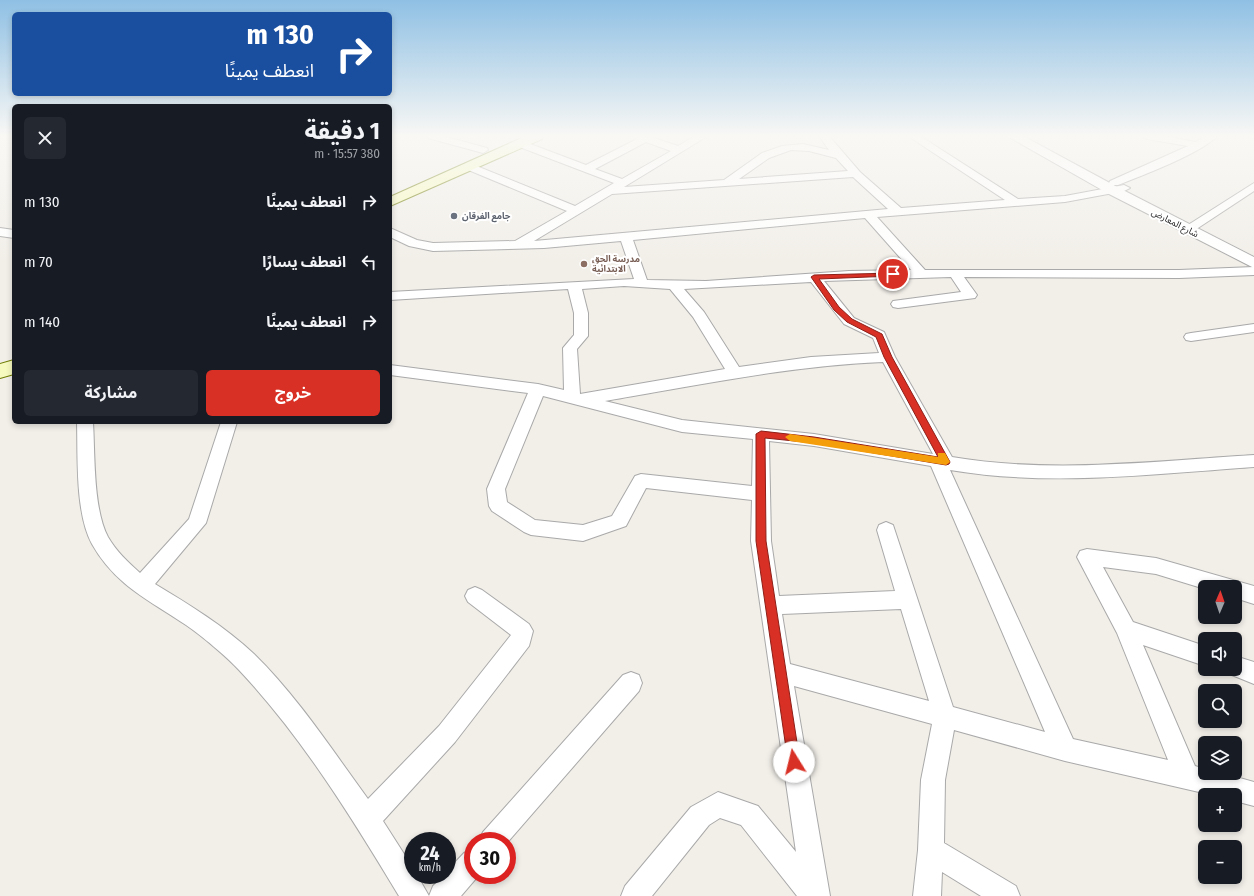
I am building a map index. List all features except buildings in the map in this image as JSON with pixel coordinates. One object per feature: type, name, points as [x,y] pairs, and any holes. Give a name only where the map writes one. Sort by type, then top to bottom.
[{"type":"main road","points":[[392,190],[420,178]]},
{"type":"main road","points":[[392,201],[445,178]]},
{"type":"main road","points":[[0,358],[12,353]]},
{"type":"main road","points":[[0,372],[12,367]]},
{"type":"street","points":[[496,178],[576,211]]},
{"type":"street","points":[[610,178],[624,183]]},
{"type":"street","points":[[517,245],[633,178]]},
{"type":"street","points":[[727,183],[734,178]]},
{"type":"street","points":[[610,191],[801,178]]},
{"type":"street","points":[[860,178],[898,212]]},
{"type":"street","points":[[977,178],[1015,202]]},
{"type":"street","name":"شارع المعارض","points":[[1098,178],[1254,255]]},
{"type":"street","name":"شارع المعارض","points":[[1101,178],[1254,263]]},
{"type":"street","points":[[392,233],[413,243],[433,247],[517,245],[1065,199],[1117,187],[1135,178]]},
{"type":"street","points":[[1194,225],[1254,186]]},
{"type":"street","points":[[868,215],[922,274]]},
{"type":"street","points":[[0,232],[12,234]]},
{"type":"street","points":[[626,236],[642,283]]},
{"type":"street","points":[[392,296],[624,282],[706,285],[814,277],[956,273],[1179,274],[1254,271]]},
{"type":"street","points":[[898,304],[970,295],[956,273]]},
{"type":"street","points":[[814,277],[837,308],[849,321],[879,336],[888,357],[941,461],[1065,749]]},
{"type":"street","points":[[674,285],[699,315],[734,372]]},
{"type":"street","points":[[574,286],[581,313],[581,336],[570,348],[575,399]]},
{"type":"street","points":[[1191,337],[1254,328]]},
{"type":"street","points":[[575,399],[734,372],[840,358],[888,357]]},
{"type":"street","points":[[392,370],[538,389],[682,426],[814,440],[983,469],[1069,473],[1254,461]]},
{"type":"street","points":[[538,389],[496,489],[498,506],[531,527],[583,533],[619,521],[641,481],[761,494]]},
{"type":"street","points":[[85,424],[90,511],[99,538],[116,564],[141,586],[195,619],[246,662],[294,717],[367,819],[415,896]]},
{"type":"street","points":[[141,586],[197,523],[228,424]]},
{"type":"street","points":[[761,434],[761,541],[815,896]]},
{"type":"street","points":[[886,530],[945,717],[933,780],[931,850],[927,896]]},
{"type":"street","points":[[1187,776],[1126,629],[1087,557],[1156,566],[1204,580]]},
{"type":"street","points":[[1242,591],[1254,594]]},
{"type":"street","points":[[367,819],[447,734],[521,639],[522,631],[475,596]]},
{"type":"street","points":[[770,605],[908,600]]},
{"type":"street","points":[[1126,629],[1198,654]]},
{"type":"street","points":[[1242,669],[1254,673]]},
{"type":"street","points":[[780,672],[1065,749],[1187,776],[1254,794]]},
{"type":"street","points":[[500,832],[631,683]]},
{"type":"street","points":[[635,896],[700,816],[718,805],[749,815],[815,896]]},
{"type":"street","points":[[931,850],[1006,896]]},
{"type":"street","points":[[443,896],[464,872]]},
{"type":"slow traffic","points":[[790,437],[946,462],[942,455]]},
{"type":"place","name":"جامع الفرقان","points":[[454,216]]},
{"type":"place","name":"مدرسة الحق الابتدائية","points":[[584,264]]},
{"type":"route","points":[[794,762],[761,541],[761,434],[814,440],[946,462],[888,357],[879,336],[849,321],[837,308],[814,277],[893,274]]}]
